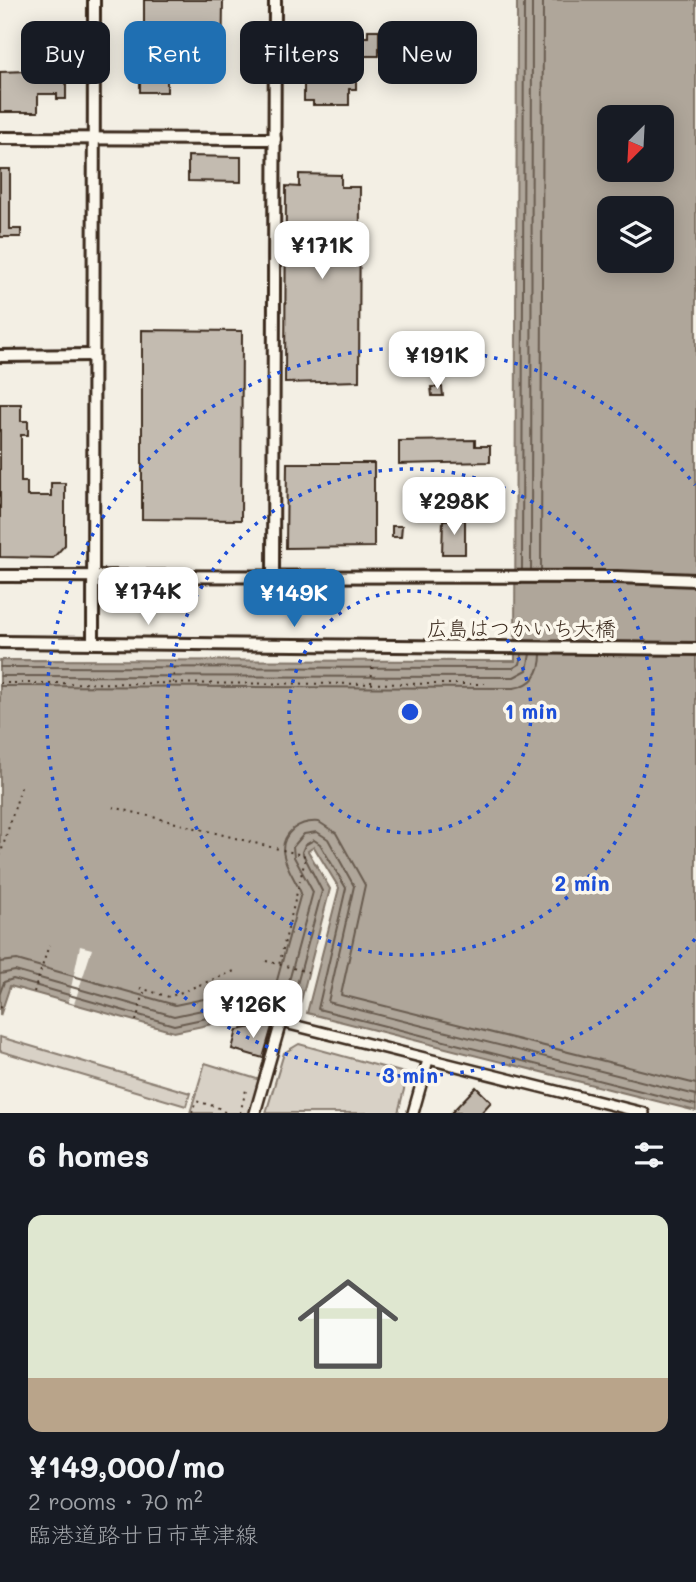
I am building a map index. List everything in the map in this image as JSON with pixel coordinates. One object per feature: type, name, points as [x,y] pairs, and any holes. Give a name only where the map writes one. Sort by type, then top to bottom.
[{"type":"street","points":[[93,642],[94,0]]},
{"type":"street","points":[[273,578],[275,0]]},
{"type":"street","points":[[0,138],[275,139]]},
{"type":"street","points":[[0,356],[93,355]]},
{"type":"street","points":[[0,576],[696,580]]},
{"type":"street","name":"広島はつかいち大橋","points":[[0,642],[696,649]]},
{"type":"street","points":[[255,1113],[281,1022],[644,1113]]},
{"type":"street","points":[[413,1113],[428,1060]]},
{"type":"path","points":[[173,684],[174,660]]},
{"type":"path","points":[[371,684],[373,661]]},
{"type":"path","points":[[0,683],[484,684]]},
{"type":"path","points":[[0,856],[22,784]]},
{"type":"path","points":[[113,807],[306,856],[279,965]]},
{"type":"path","points":[[34,992],[49,945]]},
{"type":"path","points":[[266,961],[308,972]]},
{"type":"path","points":[[141,988],[169,997],[237,970]]},
{"type":"path","points":[[136,1021],[145,989]]},
{"type":"path","points":[[240,1113],[247,1086]]},
{"type":"path","points":[[192,1113],[196,1101],[217,1107],[226,1113]]},
{"type":"shaded area","points":[[0,1037],[190,1093],[186,1106],[0,1051]]},
{"type":"shaded area","points":[[299,1044],[408,1074],[398,1113],[266,1113],[284,1053]]},
{"type":"shaded area","points":[[205,1063],[260,1080],[250,1113],[190,1113]]},
{"type":"water","points":[[517,0],[696,0],[696,1111],[307,1013],[339,888],[314,847],[308,851],[330,889],[297,1016],[275,1011],[174,1032],[10,986],[0,1016],[0,660],[515,661]]},
{"type":"pier","points":[[80,946],[92,949],[74,1004],[68,1002]]},
{"type":"building","points":[[144,0],[223,0],[223,21],[144,21]]},
{"type":"building","points":[[368,30],[378,30],[378,56],[364,56],[364,37],[368,37]]},
{"type":"building","points":[[21,71],[21,84],[66,84],[66,99],[57,99],[57,94],[38,94],[38,112],[0,112],[0,72]]},
{"type":"building","points":[[140,84],[167,84],[167,92],[140,92]]},
{"type":"building","points":[[304,84],[356,84],[356,89],[349,89],[349,105],[313,105],[313,101],[304,101]]},
{"type":"building","points":[[188,156],[241,157],[241,182],[188,181]]},
{"type":"building","points":[[0,169],[10,169],[10,229],[21,229],[21,237],[0,237]]},
{"type":"building","points":[[299,174],[341,175],[341,187],[360,187],[359,381],[285,383],[286,186],[299,187]]},
{"type":"building","points":[[142,330],[242,331],[241,520],[142,519]]},
{"type":"building","points":[[431,387],[442,387],[443,396],[432,396]]},
{"type":"building","points":[[0,404],[21,404],[21,421],[28,421],[28,435],[21,435],[21,482],[27,482],[27,496],[51,496],[51,483],[65,483],[65,545],[53,558],[0,557]]},
{"type":"building","points":[[475,440],[475,446],[490,446],[490,462],[399,464],[399,441]]},
{"type":"building","points":[[287,463],[374,463],[374,547],[286,548]]},
{"type":"building","points":[[443,520],[465,520],[465,554],[442,554]]},
{"type":"building","points":[[392,526],[402,526],[401,537],[392,537]]},
{"type":"building","points":[[273,1023],[263,1058],[232,1049],[237,1030]]},
{"type":"building","points":[[476,1087],[491,1102],[481,1113],[451,1113]]}]
